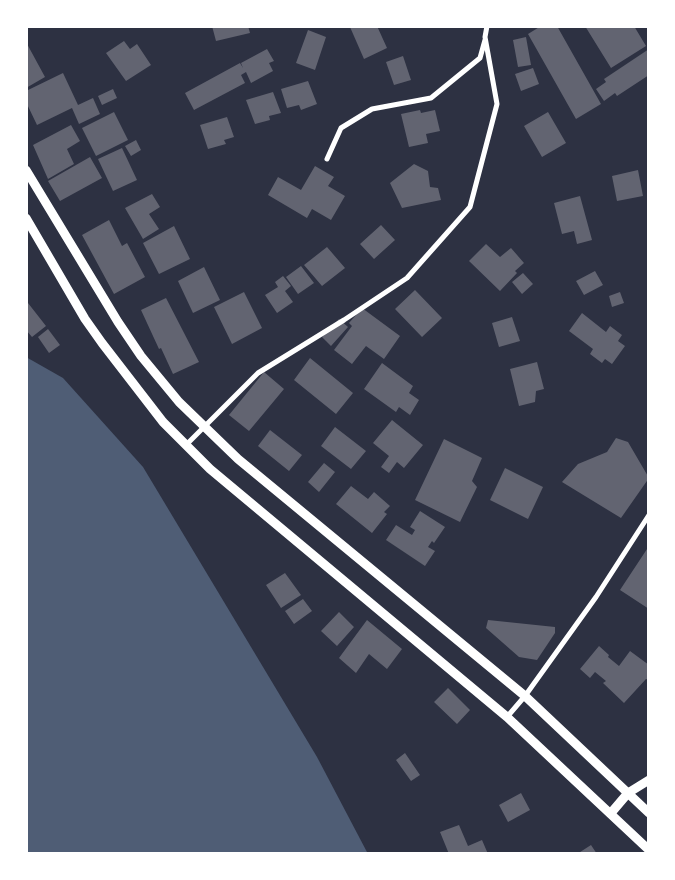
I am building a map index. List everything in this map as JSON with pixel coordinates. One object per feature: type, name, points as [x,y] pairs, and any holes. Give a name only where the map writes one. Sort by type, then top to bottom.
[{"type":"main road","points":[[26,170],[104,300],[142,356],[203,427],[238,459],[525,696],[649,813]]},
{"type":"main road","points":[[26,218],[85,319],[163,422],[210,469],[506,717],[649,850]]},
{"type":"main road","points":[[611,813],[628,793],[649,780]]},
{"type":"street","points":[[327,159],[342,128],[372,109],[431,98],[480,58],[487,26]]},
{"type":"street","points":[[186,445],[258,373],[344,320],[406,278],[470,207],[497,104],[485,37]]},
{"type":"street","points":[[506,717],[525,696],[596,597],[649,515]]},
{"type":"water","points":[[26,357],[63,378],[143,467],[317,757],[368,854],[26,854]]},
{"type":"building","points":[[212,26],[248,26],[250,33],[216,41]]},
{"type":"building","points":[[377,26],[387,48],[364,59],[350,27]]},
{"type":"building","points":[[541,26],[557,26],[601,104],[576,119],[528,34]]},
{"type":"building","points":[[585,26],[634,26],[646,46],[611,68]]},
{"type":"building","points":[[308,30],[326,37],[315,70],[296,63]]},
{"type":"building","points":[[526,37],[531,65],[518,67],[513,40]]},
{"type":"building","points":[[124,41],[130,49],[137,44],[151,65],[126,81],[106,53]]},
{"type":"building","points":[[26,42],[45,77],[26,88]]},
{"type":"building","points":[[267,49],[274,61],[269,63],[273,71],[251,83],[246,72],[241,75],[245,83],[194,110],[185,93],[240,63],[243,68],[241,63]]},
{"type":"building","points":[[649,49],[649,75],[617,96],[615,93],[604,101],[596,89],[606,82],[604,79]]},
{"type":"building","points":[[403,56],[411,80],[394,85],[386,62]]},
{"type":"building","points":[[533,68],[539,84],[521,91],[515,74]]},
{"type":"building","points":[[63,73],[78,105],[93,98],[100,114],[79,124],[72,108],[37,125],[26,102],[26,91]]},
{"type":"building","points":[[308,81],[317,104],[301,110],[299,105],[287,108],[281,89]]},
{"type":"building","points":[[113,89],[117,98],[102,105],[98,96]]},
{"type":"building","points":[[273,92],[281,113],[269,116],[270,120],[255,124],[246,100]]},
{"type":"building","points":[[420,110],[421,113],[435,110],[440,131],[426,134],[428,143],[409,147],[401,114]]},
{"type":"building","points":[[114,112],[128,140],[96,156],[82,128]]},
{"type":"building","points":[[548,112],[566,143],[542,157],[524,126]]},
{"type":"building","points":[[227,117],[234,137],[224,140],[226,144],[208,149],[200,125]]},
{"type":"building","points":[[71,125],[80,141],[67,149],[74,164],[48,179],[33,145]]},
{"type":"building","points":[[136,140],[141,150],[131,156],[125,146]]},
{"type":"building","points":[[122,148],[137,180],[113,191],[98,159]]},
{"type":"building","points":[[90,157],[102,178],[60,201],[48,181]]},
{"type":"building","points":[[414,164],[428,171],[430,187],[438,188],[441,200],[402,208],[390,183]]},
{"type":"building","points":[[315,166],[334,177],[328,186],[345,196],[331,220],[312,209],[307,218],[268,195],[278,177],[301,190]]},
{"type":"building","points":[[638,170],[643,196],[617,201],[612,176]]},
{"type":"building","points":[[152,194],[160,207],[149,214],[159,229],[143,239],[125,208]]},
{"type":"building","points":[[580,196],[592,240],[577,244],[574,231],[562,234],[554,203]]},
{"type":"building","points":[[109,220],[122,246],[127,243],[145,277],[114,294],[82,235]]},
{"type":"building","points":[[381,225],[395,240],[374,259],[360,244]]},
{"type":"building","points":[[174,226],[190,259],[159,274],[143,243]]},
{"type":"building","points":[[486,244],[500,257],[511,248],[524,263],[515,271],[517,273],[500,291],[469,261]]},
{"type":"building","points":[[327,247],[345,268],[322,286],[304,265]]},
{"type":"building","points":[[301,266],[314,283],[298,294],[286,277]]},
{"type":"building","points":[[204,267],[220,300],[193,313],[178,281]]},
{"type":"building","points":[[595,271],[603,285],[584,295],[576,281]]},
{"type":"building","points":[[523,273],[533,284],[522,294],[512,282]]},
{"type":"building","points":[[283,276],[291,286],[285,291],[293,302],[277,313],[265,295],[278,287],[275,282]]},
{"type":"building","points":[[415,290],[442,318],[422,337],[395,309]]},
{"type":"building","points":[[244,292],[262,328],[232,344],[214,307]]},
{"type":"building","points":[[620,292],[624,303],[612,307],[609,296]]},
{"type":"building","points":[[166,298],[199,362],[173,374],[141,310]]},
{"type":"building","points":[[28,303],[46,326],[32,337],[26,330],[26,305]]},
{"type":"building","points":[[362,308],[400,336],[384,359],[366,346],[352,364],[334,350],[352,326],[349,323]]},
{"type":"building","points":[[582,313],[606,332],[610,326],[622,335],[618,341],[625,346],[612,364],[605,359],[602,363],[590,354],[593,349],[569,331]]},
{"type":"building","points":[[512,317],[520,341],[499,347],[492,323]]},
{"type":"building","points":[[339,319],[348,327],[331,346],[322,337]]},
{"type":"building","points":[[48,329],[60,345],[49,353],[38,337]]},
{"type":"building","points":[[310,358],[353,393],[336,414],[294,380]]},
{"type":"building","points":[[537,362],[544,389],[536,391],[535,402],[519,406],[510,369]]},
{"type":"building","points":[[382,363],[413,386],[409,393],[419,400],[410,415],[399,407],[396,412],[364,389]]},
{"type":"building","points":[[264,372],[284,389],[249,431],[229,415]]},
{"type":"building","points":[[392,420],[423,445],[404,468],[397,462],[389,473],[381,467],[389,456],[373,443]]},
{"type":"building","points":[[335,427],[366,451],[351,469],[321,446]]},
{"type":"building","points":[[270,430],[302,455],[289,471],[258,446]]},
{"type":"building","points":[[616,438],[628,442],[649,478],[621,518],[562,482],[578,464],[607,452]]},
{"type":"building","points":[[444,439],[482,458],[472,481],[477,487],[460,522],[415,500]]},
{"type":"building","points":[[324,463],[335,472],[319,492],[308,482]]},
{"type":"building","points":[[505,468],[543,487],[528,519],[490,500]]},
{"type":"building","points":[[351,486],[368,499],[374,492],[390,506],[384,512],[387,514],[372,533],[336,504]]},
{"type":"building","points":[[420,511],[445,527],[434,543],[432,541],[428,547],[435,551],[425,566],[386,540],[396,525],[412,535],[415,530],[410,527]]},
{"type":"building","points":[[649,546],[649,609],[620,590]]},
{"type":"building","points":[[285,573],[301,595],[281,608],[266,585]]},
{"type":"building","points":[[303,599],[312,611],[294,624],[285,611]]},
{"type":"building","points":[[339,612],[354,627],[337,646],[321,631]]},
{"type":"building","points":[[367,620],[402,649],[387,669],[369,654],[356,673],[339,658]]},
{"type":"building","points":[[488,620],[555,627],[555,633],[537,660],[519,657],[486,628]]},
{"type":"building","points":[[599,646],[619,666],[630,651],[649,665],[649,680],[646,679],[624,703],[603,683],[606,681],[595,672],[590,678],[580,669]]},
{"type":"building","points":[[448,688],[470,710],[457,724],[434,702]]},
{"type":"building","points":[[405,753],[420,775],[411,781],[396,760]]},
{"type":"building","points":[[521,793],[530,810],[508,822],[499,805]]},
{"type":"building","points":[[459,825],[468,846],[482,840],[488,854],[449,854],[440,832]]},
{"type":"building","points":[[591,845],[597,854],[577,854]]}]
